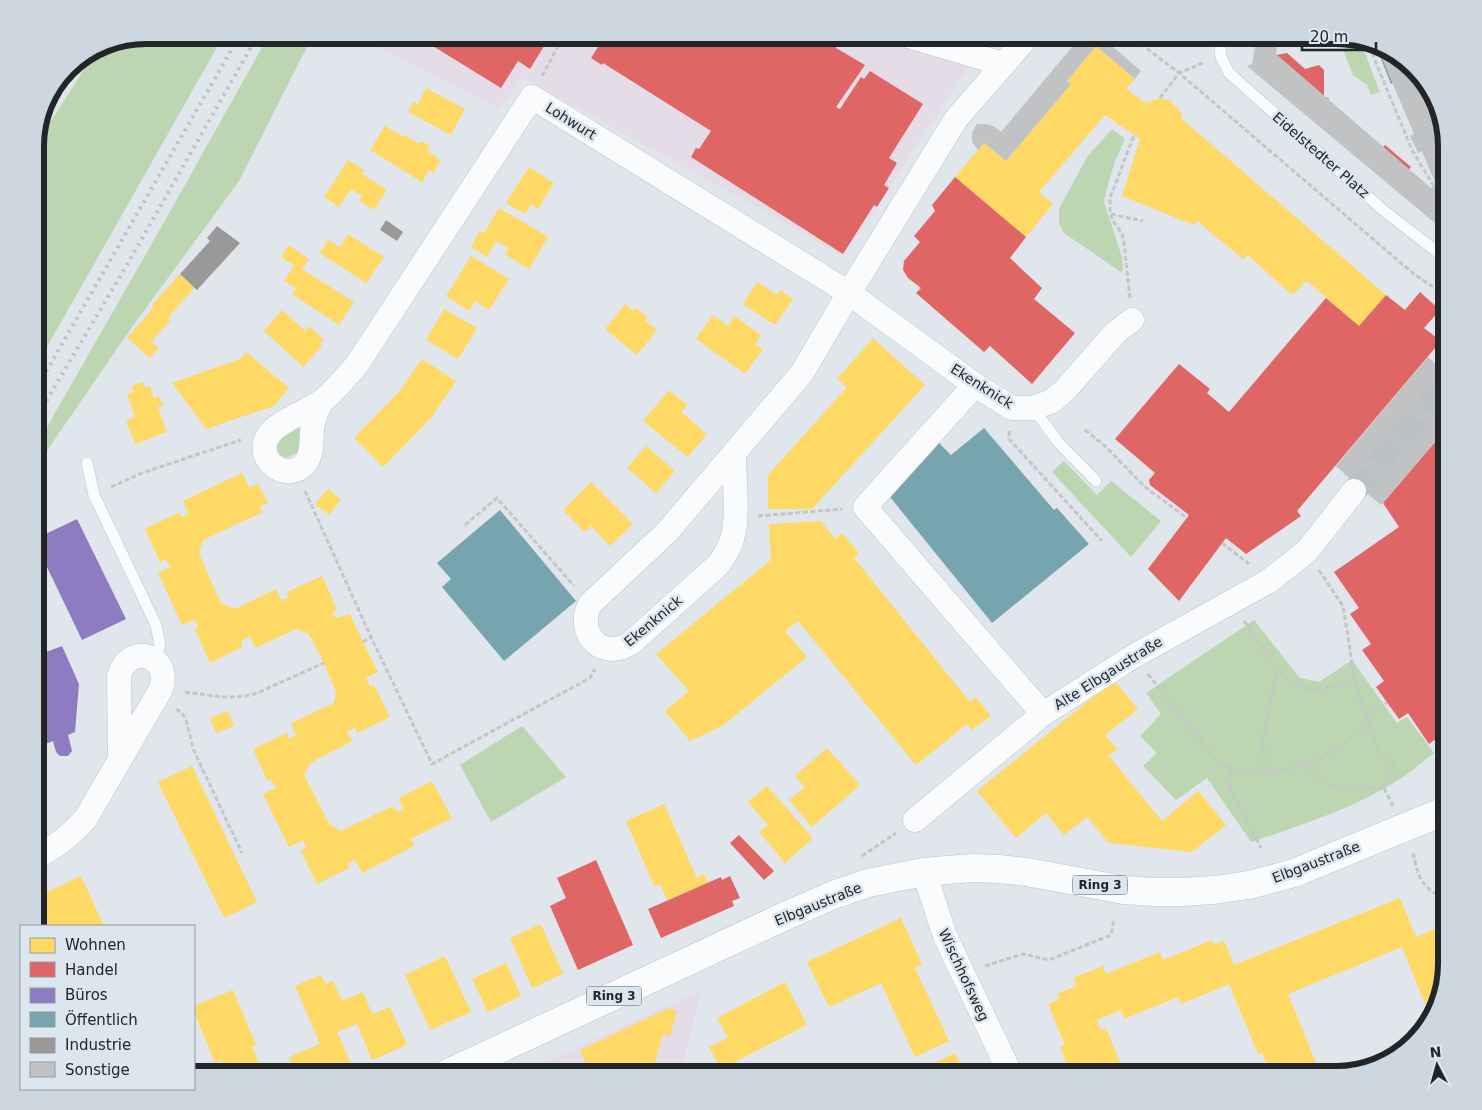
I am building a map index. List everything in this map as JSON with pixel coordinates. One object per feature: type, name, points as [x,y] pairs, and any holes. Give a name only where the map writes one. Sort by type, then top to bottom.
[{"type":"main road","name":"Elbgaustraße","points":[[463,1066],[833,895],[868,883],[924,872],[973,868],[1027,872],[1124,890],[1182,892],[1214,890],[1249,885],[1294,873],[1438,814]]},
{"type":"street","points":[[935,44],[1003,64]]},
{"type":"street","points":[[590,604],[668,532],[802,373],[956,119],[1021,44]]},
{"type":"street","name":"Lohwurt","points":[[295,470],[309,460],[314,417],[322,402],[356,366],[532,97],[849,293]]},
{"type":"street","name":"Ekenknick","points":[[849,293],[975,385],[1023,408],[1052,401],[1065,390],[1115,333],[1131,311]]},
{"type":"street","points":[[975,385],[865,507],[1043,714]]},
{"type":"street","name":"Lohwurt","points":[[265,441],[274,428],[322,402]]},
{"type":"street","points":[[265,441],[265,451],[269,461],[276,468],[288,471],[295,470]]},
{"type":"street","name":"Ekenknick","points":[[590,604],[586,612],[585,622],[588,634],[594,642],[606,648],[617,650],[625,648],[718,565],[731,544],[735,518],[734,456]]},
{"type":"street","name":"Alte Elbgaustraße","points":[[915,820],[1043,714],[1134,656],[1269,581],[1307,550],[1354,491]]},
{"type":"street","points":[[44,852],[60,844],[86,818],[161,689],[164,681],[163,672],[155,660],[149,657],[132,658],[125,662],[121,669],[119,676],[120,757]]},
{"type":"street","name":"Wischhofsweg","points":[[924,872],[945,936],[1007,1066]]},
{"type":"lane","name":"Eidelstedter Platz","points":[[1220,44],[1221,57],[1229,73],[1383,210],[1438,252]]},
{"type":"lane","points":[[1023,408],[1096,481]]},
{"type":"lane","points":[[87,462],[94,495],[156,625],[160,645],[155,660]]},
{"type":"path","points":[[532,97],[559,44]]},
{"type":"path","points":[[1141,44],[1179,73],[1415,275],[1438,288]]},
{"type":"path","points":[[1371,50],[1412,150],[1438,191]]},
{"type":"path","points":[[1160,98],[1179,73]]},
{"type":"path","points":[[1131,311],[1124,243],[1122,233],[1110,213],[1110,198],[1134,135]]},
{"type":"path","points":[[1110,213],[1143,221]]},
{"type":"path","points":[[1023,408],[1009,439],[1102,541]]},
{"type":"path","points":[[1084,430],[1104,445],[1145,487],[1187,518]]},
{"type":"path","points":[[94,495],[142,473],[242,440],[254,439],[265,441]]},
{"type":"path","points":[[295,470],[371,637],[432,764],[590,678],[606,648]]},
{"type":"path","points":[[465,525],[497,498],[590,604]]},
{"type":"path","points":[[735,518],[865,507]]},
{"type":"path","points":[[1222,543],[1269,581]]},
{"type":"path","points":[[1305,764],[1317,778],[1327,784],[1352,790],[1367,790],[1383,786],[1394,768],[1375,746],[1368,726],[1356,681],[1343,606],[1307,550]]},
{"type":"path","points":[[1230,602],[1278,669],[1292,682],[1308,689],[1321,689],[1356,681]]},
{"type":"path","points":[[364,642],[371,637]]},
{"type":"path","points":[[1134,656],[1214,758],[1232,770],[1265,773],[1305,764],[1336,750],[1357,732],[1368,726]]},
{"type":"path","points":[[177,691],[233,698],[245,697],[324,662]]},
{"type":"path","points":[[1265,773],[1263,740],[1278,669]]},
{"type":"path","points":[[1366,716],[1387,702]]},
{"type":"path","points":[[169,705],[182,713],[186,720],[194,751],[242,852]]},
{"type":"path","points":[[1232,770],[1229,778],[1231,790],[1261,848]]},
{"type":"path","points":[[1383,786],[1389,798]]},
{"type":"path","points":[[860,858],[915,820]]},
{"type":"path","points":[[1414,861],[1419,879],[1438,894]]},
{"type":"path","points":[[962,973],[1023,954],[1049,960],[1111,935],[1114,919]]},
{"type":"shaded area","points":[[371,44],[901,44],[969,67],[844,256],[524,78],[498,108]]},
{"type":"shaded area","points":[[702,990],[683,1066],[537,1066]]},
{"type":"green space","points":[[139,44],[219,44],[44,352],[44,139],[45,130],[89,61],[95,57],[113,49]]},
{"type":"green space","points":[[264,44],[308,44],[239,181],[132,327],[44,455],[44,432]]},
{"type":"green space","points":[[1345,44],[1363,48],[1380,92],[1371,95],[1367,85],[1353,75],[1344,52]]},
{"type":"green space","points":[[1112,129],[1125,139],[1114,164],[1104,202],[1122,257],[1123,270],[1121,272],[1064,233],[1059,223],[1059,209],[1087,157]]},
{"type":"green space","points":[[301,424],[303,444],[301,448],[290,456],[282,456],[277,449],[276,441]]},
{"type":"green space","points":[[1064,461],[1097,495],[1111,481],[1161,521],[1131,557],[1052,472]]},
{"type":"green space","points":[[1254,620],[1300,678],[1319,682],[1352,660],[1397,723],[1407,717],[1434,753],[1400,779],[1365,799],[1328,815],[1251,842],[1207,778],[1176,800],[1143,766],[1157,753],[1140,736],[1161,714],[1146,693]]},
{"type":"green space","points":[[522,726],[566,777],[491,822],[460,765]]},
{"type":"building: Wohnen","points":[[1096,46],[1135,79],[1126,89],[1146,103],[1160,98],[1169,100],[1181,112],[1182,119],[1386,295],[1359,326],[1307,281],[1292,295],[1248,255],[1243,259],[1197,221],[1194,225],[1122,196],[1140,139],[1105,115],[1039,192],[1053,204],[1026,237],[955,177],[984,143],[1006,161],[1071,84],[1067,81]]},
{"type":"building: Wohnen","points":[[426,88],[465,109],[451,135],[408,112],[413,102],[418,104]]},
{"type":"building: Wohnen","points":[[385,126],[419,144],[421,141],[430,146],[427,151],[441,161],[433,173],[429,170],[422,182],[370,150]]},
{"type":"building: Wohnen","points":[[348,160],[364,170],[362,174],[387,190],[374,210],[359,200],[362,196],[351,189],[339,207],[324,197]]},
{"type":"building: Wohnen","points":[[529,167],[554,183],[538,209],[531,204],[525,214],[506,203]]},
{"type":"building: Wohnen","points":[[499,208],[548,237],[529,269],[505,254],[509,248],[496,241],[487,257],[471,247],[480,231],[484,233]]},
{"type":"building: Wohnen","points":[[348,234],[384,257],[366,283],[320,253],[328,240],[340,247]]},
{"type":"building: Wohnen","points":[[289,245],[309,259],[302,269],[354,302],[339,325],[292,294],[296,288],[284,281],[294,265],[281,257]]},
{"type":"building: Wohnen","points":[[471,256],[509,279],[489,310],[475,301],[469,311],[446,296]]},
{"type":"building: Wohnen","points":[[180,274],[195,287],[168,318],[170,321],[151,342],[159,348],[150,358],[127,338],[154,307],[152,305]]},
{"type":"building: Wohnen","points":[[757,282],[777,295],[780,290],[793,299],[775,325],[743,304]]},
{"type":"building: Wohnen","points":[[625,304],[633,311],[636,308],[648,317],[645,321],[657,330],[637,355],[605,329]]},
{"type":"building: Wohnen","points":[[444,309],[477,328],[458,359],[426,340]]},
{"type":"building: Wohnen","points":[[282,310],[305,331],[309,326],[324,340],[320,344],[322,346],[303,367],[264,331]]},
{"type":"building: Wohnen","points":[[713,315],[728,326],[734,316],[761,335],[755,344],[763,349],[745,374],[696,339]]},
{"type":"building: Wohnen","points":[[873,338],[925,385],[812,509],[768,509],[768,475],[847,387],[837,379]]},
{"type":"building: Wohnen","points":[[246,352],[289,388],[274,406],[206,429],[172,383],[240,359]]},
{"type":"building: Wohnen","points":[[422,359],[456,381],[430,419],[383,467],[354,438],[398,393]]},
{"type":"building: Wohnen","points":[[143,382],[145,388],[150,386],[154,398],[159,396],[163,405],[158,407],[167,432],[135,444],[126,420],[135,417],[127,394],[134,392],[131,386]]},
{"type":"building: Wohnen","points":[[669,390],[687,405],[681,412],[707,434],[688,457],[643,421]]},
{"type":"building: Wohnen","points":[[646,446],[675,471],[656,493],[627,468]]},
{"type":"building: Wohnen","points":[[242,473],[249,487],[258,484],[268,503],[259,507],[263,512],[203,540],[199,554],[221,603],[235,609],[276,589],[281,600],[288,598],[287,592],[322,576],[337,609],[333,613],[336,618],[350,614],[378,672],[366,678],[370,686],[374,685],[390,717],[357,733],[355,728],[347,731],[352,741],[310,763],[304,775],[329,824],[341,831],[393,806],[397,812],[403,809],[399,798],[432,781],[452,818],[411,839],[414,846],[362,873],[355,860],[348,863],[349,868],[317,884],[301,851],[306,848],[303,840],[289,847],[263,794],[276,788],[271,779],[267,781],[253,749],[287,733],[289,739],[296,735],[291,723],[334,703],[336,692],[324,663],[309,634],[296,629],[255,648],[250,636],[241,641],[242,647],[210,663],[195,629],[198,627],[195,620],[182,625],[158,573],[170,567],[166,559],[160,562],[145,529],[180,512],[181,517],[188,514],[183,501]]},
{"type":"building: Wohnen","points":[[591,482],[633,524],[610,546],[591,526],[585,532],[563,510]]},
{"type":"building: Wohnen","points":[[328,489],[341,500],[329,515],[315,504]]},
{"type":"building: Wohnen","points":[[821,521],[835,539],[842,533],[859,553],[854,558],[970,702],[976,697],[991,716],[972,730],[967,724],[916,765],[798,621],[785,631],[807,657],[722,726],[690,741],[665,711],[689,691],[656,654],[771,560],[769,524]]},
{"type":"building: Wohnen","points":[[1114,680],[1138,709],[1105,735],[1117,749],[1109,756],[1162,821],[1198,791],[1226,825],[1192,852],[1109,843],[1087,817],[1064,835],[1046,813],[1016,838],[977,791]]},
{"type":"building: Wohnen","points":[[228,711],[234,726],[216,733],[210,718]]},
{"type":"building: Wohnen","points":[[827,748],[860,785],[812,827],[789,800],[805,787],[795,776]]},
{"type":"building: Wohnen","points":[[192,766],[257,902],[224,918],[158,782]]},
{"type":"building: Wohnen","points":[[767,786],[813,838],[785,863],[759,832],[768,825],[748,802]]},
{"type":"building: Wohnen","points":[[664,804],[697,878],[704,874],[708,883],[667,900],[660,884],[654,886],[626,821]]},
{"type":"building: Wohnen","points":[[81,876],[104,925],[49,925],[44,915],[44,893]]},
{"type":"building: Wohnen","points":[[1400,898],[1416,937],[1438,928],[1436,984],[1431,1001],[1425,1004],[1402,947],[1288,994],[1317,1066],[1268,1066],[1262,1053],[1258,1054],[1229,984],[1181,1004],[1178,997],[1124,1019],[1121,1010],[1097,1020],[1101,1030],[1106,1028],[1121,1066],[1067,1066],[1060,1047],[1065,1045],[1048,1004],[1059,999],[1057,994],[1076,986],[1073,978],[1103,966],[1106,974],[1160,952],[1163,960],[1212,940],[1214,945],[1224,941],[1234,965]]},
{"type":"building: Wohnen","points":[[901,918],[922,964],[915,968],[949,1041],[915,1057],[881,983],[829,1007],[807,962]]},
{"type":"building: Wohnen","points":[[541,924],[563,974],[532,988],[510,938]]},
{"type":"building: Wohnen","points":[[445,956],[471,1012],[430,1030],[405,975]]},
{"type":"building: Wohnen","points":[[506,963],[521,996],[488,1012],[472,979]]},
{"type":"building: Wohnen","points":[[321,975],[325,984],[333,981],[342,1001],[363,992],[372,1014],[390,1007],[407,1045],[372,1060],[357,1024],[337,1032],[352,1066],[293,1066],[289,1057],[320,1044],[295,986]]},
{"type":"building: Wohnen","points":[[785,982],[807,1025],[727,1066],[719,1066],[709,1047],[728,1038],[717,1018]]},
{"type":"building: Wohnen","points":[[233,990],[256,1045],[252,1047],[260,1066],[224,1066],[222,1060],[215,1063],[195,1014],[195,1006]]},
{"type":"building: Wohnen","points":[[669,1008],[677,1011],[670,1036],[663,1034],[654,1066],[587,1066],[580,1050]]},
{"type":"building: Wohnen","points":[[955,1053],[962,1066],[928,1066]]},
{"type":"building: Handel","points":[[430,44],[545,44],[530,69],[518,61],[501,88]]},
{"type":"building: Handel","points":[[593,44],[837,44],[836,48],[865,65],[836,107],[840,109],[861,77],[864,79],[870,71],[923,104],[889,158],[897,163],[884,185],[889,188],[877,207],[874,205],[843,254],[691,157],[696,148],[699,149],[711,131],[603,63],[602,65],[591,58],[598,47]]},
{"type":"building: Handel","points":[[1287,53],[1305,69],[1319,65],[1324,70],[1324,97],[1329,98],[1320,110],[1276,75],[1270,56]]},
{"type":"building: Handel","points":[[1385,145],[1411,167],[1400,179],[1375,157]]},
{"type":"building: Handel","points":[[955,177],[1026,237],[1010,258],[1042,288],[1034,299],[1075,333],[1032,384],[990,346],[984,352],[916,293],[921,288],[908,278],[903,270],[904,261],[920,242],[914,236],[935,211],[932,205]]},
{"type":"building: Handel","points":[[1420,292],[1438,308],[1438,312],[1424,328],[1438,339],[1438,345],[1297,511],[1301,516],[1246,554],[1226,538],[1179,601],[1148,569],[1189,515],[1150,485],[1149,480],[1155,473],[1115,439],[1179,364],[1210,389],[1207,393],[1229,412],[1326,298],[1359,326],[1386,295],[1405,310]]},
{"type":"building: Handel","points":[[1438,439],[1438,738],[1429,744],[1408,713],[1399,719],[1376,687],[1384,681],[1362,650],[1371,644],[1350,614],[1359,608],[1334,572],[1399,527],[1383,503]]},
{"type":"building: Handel","points":[[739,835],[774,871],[764,880],[730,843]]},
{"type":"building: Handel","points":[[596,860],[633,945],[578,970],[550,906],[566,898],[557,878]]},
{"type":"building: Handel","points":[[730,876],[740,898],[732,901],[734,906],[661,938],[648,909],[721,877],[722,880]]},
{"type":"building: Büros","points":[[77,519],[126,619],[82,640],[44,561],[44,535]]},
{"type":"building: Büros","points":[[62,646],[79,684],[75,732],[68,735],[72,751],[68,756],[60,756],[56,752],[53,741],[44,744],[44,653]]},
{"type":"building: Öffentlich","points":[[1379,54],[1399,66],[1395,67],[1400,80],[1391,84]]},
{"type":"building: Öffentlich","points":[[984,428],[1054,510],[1057,508],[1089,544],[992,623],[890,497],[939,443],[951,455]]},
{"type":"building: Öffentlich","points":[[500,510],[576,601],[504,661],[442,587],[451,579],[437,563]]},
{"type":"building: Industrie","points":[[386,220],[403,232],[397,241],[380,230]]},
{"type":"building: Industrie","points":[[217,226],[240,243],[197,290],[180,274],[210,241],[207,238]]},
{"type":"building: Sonstige","points":[[1074,44],[1111,44],[1141,71],[1135,79],[1096,46],[1067,81],[1071,84],[1006,161],[984,143],[978,150],[972,142],[972,132],[977,124],[987,124],[1001,132]]},
{"type":"building: Sonstige","points":[[1255,44],[1277,44],[1276,54],[1431,188],[1436,185],[1422,151],[1418,153],[1410,136],[1414,134],[1380,54],[1398,65],[1416,83],[1437,131],[1438,226],[1247,66],[1252,64]]},
{"type":"building: Sonstige","points":[[1428,357],[1438,366],[1438,438],[1381,505],[1368,494],[1363,499],[1346,484],[1350,479],[1336,466]]},
{"type":"tunnel","points":[[1354,491],[1438,393]]},
{"type":"railway","points":[[44,375],[235,44]]},
{"type":"railway","points":[[44,405],[128,263],[253,44]]}]
